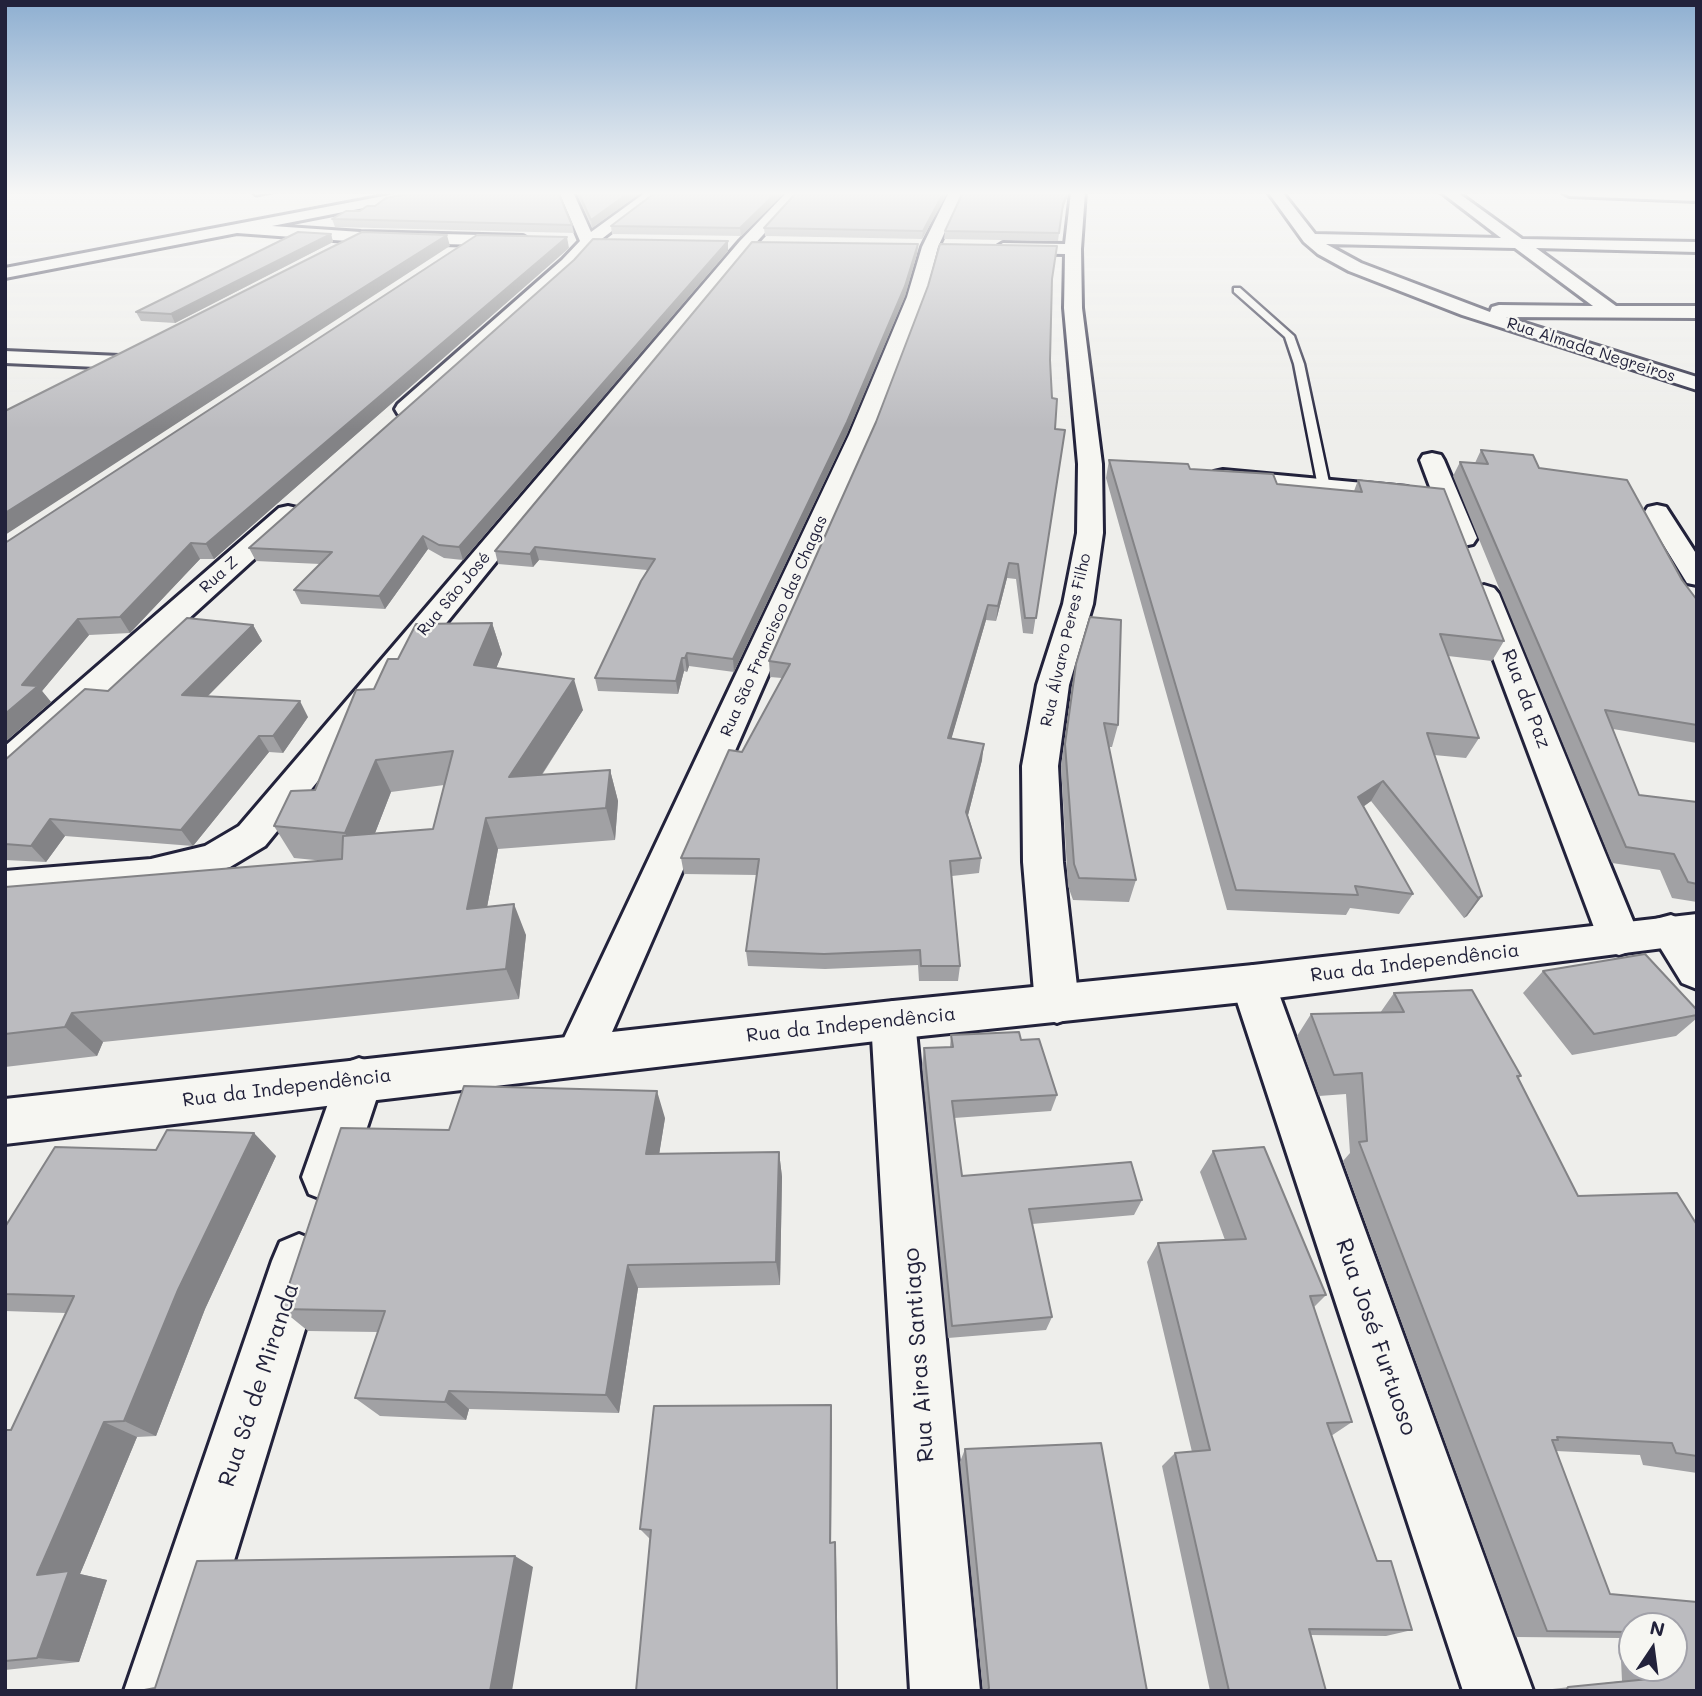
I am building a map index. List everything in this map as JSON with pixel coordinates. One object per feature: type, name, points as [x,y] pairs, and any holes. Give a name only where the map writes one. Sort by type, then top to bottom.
[{"type":"street","points":[[391,422],[560,271]]},
{"type":"street","name":"Rua São José","points":[[5,886],[151,874],[216,857],[251,836],[723,271]]},
{"type":"street","name":"Rua São Francisco das Chagas","points":[[579,1055],[861,435],[916,297],[923,271]]},
{"type":"street","name":"Rua Álvaro Peres Filho","points":[[1057,1004],[1043,862],[1040,766],[1053,684],[1078,604],[1104,465],[1073,308],[1073,271]]},
{"type":"street","name":"Rua Almada Negreiros","points":[[1363,271],[1469,311],[1697,384]]},
{"type":"street","points":[[1556,271],[1610,310]]},
{"type":"street","points":[[1469,311],[1697,312]]},
{"type":"street","points":[[5,357],[126,359],[86,380]]},
{"type":"street","name":"Rua da Paz","points":[[1433,460],[1619,938]]},
{"type":"street","points":[[1200,475],[1447,498]]},
{"type":"street","name":"Rua Z","points":[[5,766],[308,496]]},
{"type":"street","points":[[1657,513],[1697,577]]},
{"type":"street","points":[[1684,930],[1697,971]]},
{"type":"street","name":"Rua da Independência","points":[[5,1122],[359,1079],[1253,983],[1684,930]]},
{"type":"street","name":"Rua José Furtuoso","points":[[1253,983],[1498,1691]]},
{"type":"street","name":"Rua Airas Santiago","points":[[893,1020],[945,1691]]},
{"type":"street","name":"Rua Sá de Miranda","points":[[159,1691],[359,1079]]},
{"type":"lane","points":[[1237,290],[1289,336],[1299,364],[1324,487]]},
{"type":"building","points":[[219,271],[257,271],[171,314],[136,312]]},
{"type":"building","points":[[284,271],[390,271],[5,513],[5,411]]},
{"type":"building","points":[[422,271],[527,271],[206,544],[191,543],[120,617],[78,619],[22,685],[38,686],[5,714],[5,543]]},
{"type":"building","points":[[561,271],[701,271],[459,547],[439,545],[423,536],[379,596],[294,590],[332,552],[249,548]]},
{"type":"building","points":[[728,271],[910,271],[847,422],[733,659],[687,653],[685,658],[682,658],[676,681],[595,678],[641,581],[655,559],[535,547],[530,554],[495,551]]},
{"type":"building","points":[[932,271],[1053,271],[1050,360],[1052,398],[1057,399],[1055,429],[1065,430],[1036,618],[1025,618],[1018,564],[1009,563],[998,606],[988,605],[948,738],[984,744],[966,812],[981,858],[950,861],[960,966],[921,966],[920,950],[824,954],[746,951],[759,859],[681,858],[729,750],[742,752],[790,664],[769,661],[876,422]]},
{"type":"building","points":[[1481,450],[1533,455],[1539,468],[1627,480],[1682,580],[1697,600],[1697,725],[1605,710],[1639,795],[1697,802],[1697,884],[1688,882],[1674,854],[1626,847],[1460,462],[1488,464]]},
{"type":"building","points":[[1109,460],[1188,464],[1190,469],[1273,474],[1277,484],[1362,492],[1358,480],[1444,489],[1504,641],[1440,634],[1479,738],[1427,733],[1482,896],[1478,898],[1383,781],[1358,797],[1413,894],[1355,886],[1358,895],[1236,890]]},
{"type":"building","points":[[1090,617],[1121,620],[1118,725],[1104,723],[1136,880],[1079,878],[1074,864],[1065,744],[1076,664]]},
{"type":"building","points":[[187,618],[253,625],[182,695],[300,701],[273,736],[259,736],[181,830],[50,819],[31,846],[5,844],[5,760],[85,689],[108,691]]},
{"type":"building","points":[[492,623],[474,665],[574,679],[509,777],[610,770],[606,808],[486,818],[467,909],[514,904],[506,969],[72,1013],[65,1027],[5,1034],[5,887],[342,859],[343,836],[433,829],[453,751],[376,760],[345,833],[274,826],[291,791],[315,790],[356,690],[374,689],[388,659],[398,659],[416,624]]},
{"type":"building","points":[[1645,954],[1697,1010],[1697,1015],[1594,1034],[1543,971]]},
{"type":"building","points":[[1472,990],[1521,1076],[1517,1076],[1578,1196],[1677,1193],[1697,1225],[1697,1456],[1676,1453],[1672,1443],[1557,1437],[1558,1440],[1552,1440],[1610,1594],[1697,1602],[1697,1691],[1566,1691],[1568,1687],[1619,1682],[1688,1682],[1688,1612],[1618,1612],[1618,1632],[1547,1631],[1359,1142],[1367,1141],[1362,1073],[1334,1075],[1311,1014],[1404,1012],[1394,993]]},
{"type":"building","points":[[1019,1032],[1021,1040],[1039,1039],[1057,1095],[952,1101],[962,1176],[1131,1162],[1142,1200],[1029,1209],[1052,1317],[952,1326],[924,1048],[953,1047],[951,1035]]},
{"type":"building","points":[[464,1086],[657,1091],[646,1154],[779,1152],[776,1262],[628,1265],[606,1395],[449,1391],[445,1402],[355,1398],[385,1311],[281,1309],[341,1128],[449,1130]]},
{"type":"building","points":[[167,1130],[254,1133],[178,1290],[124,1421],[104,1422],[37,1575],[69,1571],[37,1658],[5,1661],[5,1430],[11,1430],[74,1296],[5,1294],[5,1227],[55,1147],[156,1150]]},
{"type":"building","points":[[1264,1147],[1326,1295],[1310,1296],[1352,1422],[1327,1423],[1377,1561],[1391,1561],[1412,1630],[1309,1629],[1326,1691],[1229,1691],[1175,1453],[1210,1450],[1158,1243],[1246,1239],[1213,1151]]},
{"type":"building","points":[[831,1405],[830,1543],[835,1542],[837,1690],[843,1691],[636,1691],[651,1530],[640,1529],[654,1406]]},
{"type":"building","points":[[1101,1443],[1147,1691],[987,1691],[989,1688],[965,1449]]},
{"type":"building","points":[[515,1556],[490,1691],[139,1691],[155,1688],[197,1561]]}]
